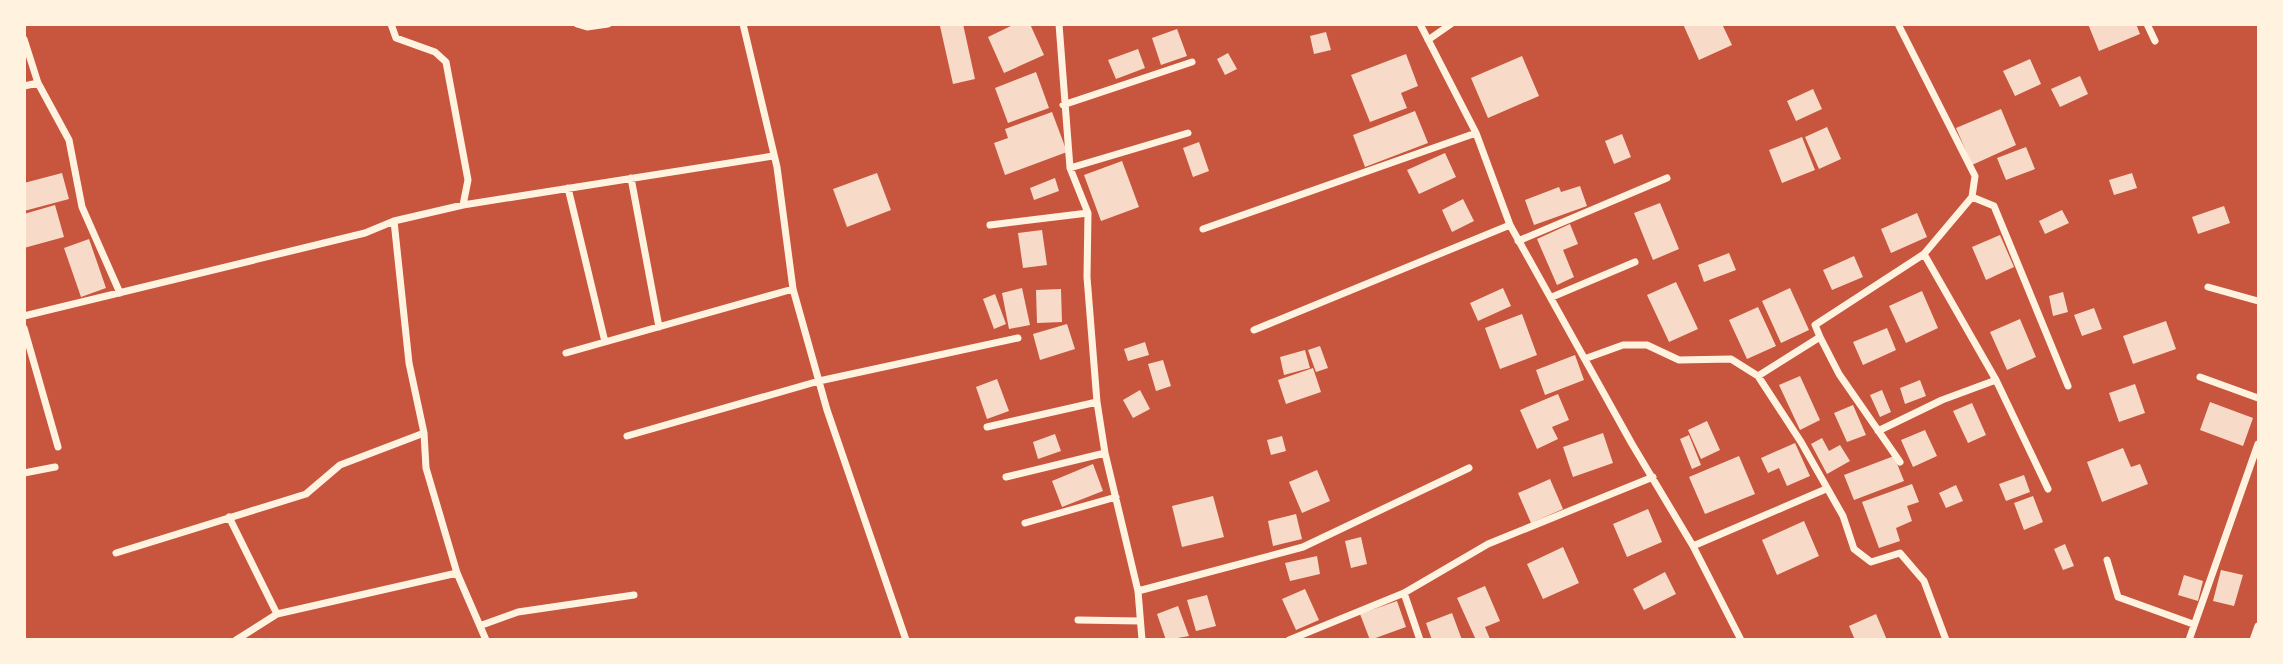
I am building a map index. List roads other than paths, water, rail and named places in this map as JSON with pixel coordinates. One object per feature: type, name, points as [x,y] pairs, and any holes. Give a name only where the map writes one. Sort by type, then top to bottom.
[{"type":"street","points":[[391,24],[396,38],[435,52],[446,62],[468,180],[463,205]]},
{"type":"street","points":[[577,24],[587,27],[608,24]]},
{"type":"street","points":[[743,24],[777,167],[793,289],[819,381],[906,639]]},
{"type":"street","points":[[1059,24],[1063,105],[1070,169],[1088,213],[1087,277],[1097,402],[1105,453],[1138,591],[1142,639]]},
{"type":"street","points":[[1420,24],[1475,133],[1518,241],[1587,358],[1632,444],[1693,546],[1741,639]]},
{"type":"street","points":[[1427,40],[1451,24]]},
{"type":"street","points":[[1898,24],[1975,176],[1972,197],[1924,254],[1815,325],[1839,374],[1900,462]]},
{"type":"street","points":[[2147,24],[2155,41]]},
{"type":"street","points":[[24,39],[38,83],[69,140],[82,207],[120,293]]},
{"type":"street","points":[[1063,105],[1192,62]]},
{"type":"street","points":[[24,86],[38,83]]},
{"type":"street","points":[[1070,169],[1188,133]]},
{"type":"street","points":[[1203,229],[1475,133]]},
{"type":"street","points":[[24,316],[365,233],[394,221],[463,205],[773,156]]},
{"type":"street","points":[[631,178],[660,327]]},
{"type":"street","points":[[1518,241],[1667,178]]},
{"type":"street","points":[[568,188],[605,342]]},
{"type":"street","points":[[1972,197],[1994,206],[2068,386]]},
{"type":"street","points":[[990,225],[1088,213]]},
{"type":"street","points":[[394,221],[409,363],[424,433],[426,468],[457,573],[486,639]]},
{"type":"street","points":[[1254,330],[1510,225]]},
{"type":"street","points":[[1924,254],[1996,380],[2048,489]]},
{"type":"street","points":[[1552,298],[1635,262]]},
{"type":"street","points":[[2208,287],[2259,301]]},
{"type":"street","points":[[566,353],[793,289]]},
{"type":"street","points":[[24,328],[58,447]]},
{"type":"street","points":[[1758,376],[1820,337]]},
{"type":"street","points":[[627,436],[819,381],[1018,338]]},
{"type":"street","points":[[1587,358],[1623,345],[1647,345],[1679,360],[1731,359],[1758,376],[1801,442],[1843,516],[1854,549],[1871,562],[1900,553],[1924,580],[1946,639]]},
{"type":"street","points":[[2200,377],[2259,398]]},
{"type":"street","points":[[1878,431],[1942,400],[1996,380]]},
{"type":"street","points":[[987,427],[1097,402]]},
{"type":"street","points":[[116,553],[306,494],[340,465],[424,433]]},
{"type":"street","points":[[2189,639],[2259,444]]},
{"type":"street","points":[[1006,477],[1105,453]]},
{"type":"street","points":[[24,473],[55,467]]},
{"type":"street","points":[[1138,591],[1303,547],[1469,468]]},
{"type":"street","points":[[1289,639],[1404,593],[1488,544],[1653,477]]},
{"type":"street","points":[[1693,546],[1826,489]]},
{"type":"street","points":[[1025,523],[1116,496]]},
{"type":"street","points":[[229,517],[278,614]]},
{"type":"street","points":[[2107,559],[2118,597],[2193,624]]},
{"type":"street","points":[[236,639],[278,614],[457,573]]},
{"type":"street","points":[[1404,593],[1420,639]]},
{"type":"street","points":[[482,625],[518,612],[634,595]]},
{"type":"street","points":[[1078,620],[1140,621]]},
{"type":"street","points":[[2253,639],[2259,626]]}]
